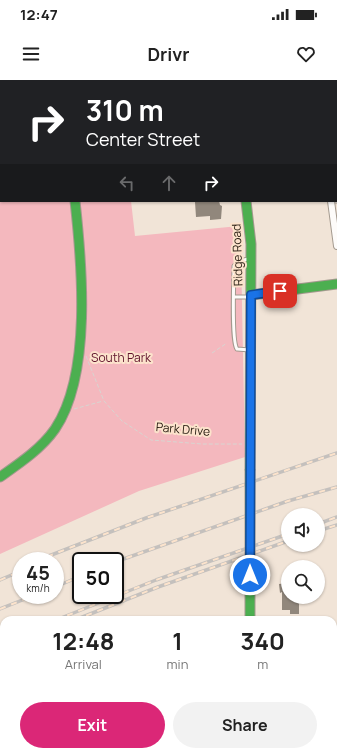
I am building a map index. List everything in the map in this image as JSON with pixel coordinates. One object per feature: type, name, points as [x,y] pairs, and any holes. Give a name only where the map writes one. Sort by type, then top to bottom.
[{"type":"main road","points":[[0,477],[45,442],[64,413],[72,390],[80,334],[81,275],[75,202]]},
{"type":"main road","name":"Ridge Road","points":[[246,202],[251,259],[250,616]]},
{"type":"main road","points":[[251,296],[337,284]]},
{"type":"street","points":[[331,202],[337,246]]},
{"type":"lane","points":[[251,259],[238,261],[234,266],[235,346],[238,349],[251,350]]},
{"type":"lane","points":[[234,297],[251,296]]},
{"type":"path","points":[[212,353],[227,343]]},
{"type":"path","name":"Park Drive","points":[[84,351],[104,401],[122,421],[150,440],[202,444],[250,444]]},
{"type":"path","points":[[64,413],[78,407],[104,401]]},
{"type":"green space","name":"South Park","points":[[0,202],[131,202],[135,236],[239,226],[241,252],[245,457],[139,491],[0,554]]},
{"type":"building","points":[[195,202],[219,202],[222,206],[221,219],[210,220],[210,216],[196,217]]},
{"type":"building","points":[[279,584],[281,584],[280,593]]},
{"type":"building","points":[[282,604],[299,604],[299,614],[290,614],[290,610],[282,610]]},
{"type":"railway","points":[[59,552],[146,518],[337,453]]},
{"type":"railway","points":[[124,559],[288,501],[337,487]]},
{"type":"railway","points":[[325,521],[337,517]]},
{"type":"railway","points":[[325,529],[337,525]]},
{"type":"railway","points":[[66,616],[156,580],[281,536]]},
{"type":"railway","points":[[85,616],[158,587],[281,543]]},
{"type":"railway","points":[[0,580],[12,575]]},
{"type":"railway","points":[[64,583],[72,580]]},
{"type":"railway","points":[[0,609],[12,604]]},
{"type":"traffic: fast","points":[[0,477],[37,449],[55,429],[67,406],[75,379],[82,318],[82,286],[75,202]]},
{"type":"traffic: fast","points":[[246,202],[251,244],[250,469]]},
{"type":"traffic: fast","points":[[251,295],[337,284]]},
{"type":"traffic: fast","points":[[250,469],[250,616]]},
{"type":"route","points":[[250,575],[251,295],[280,291]]}]
